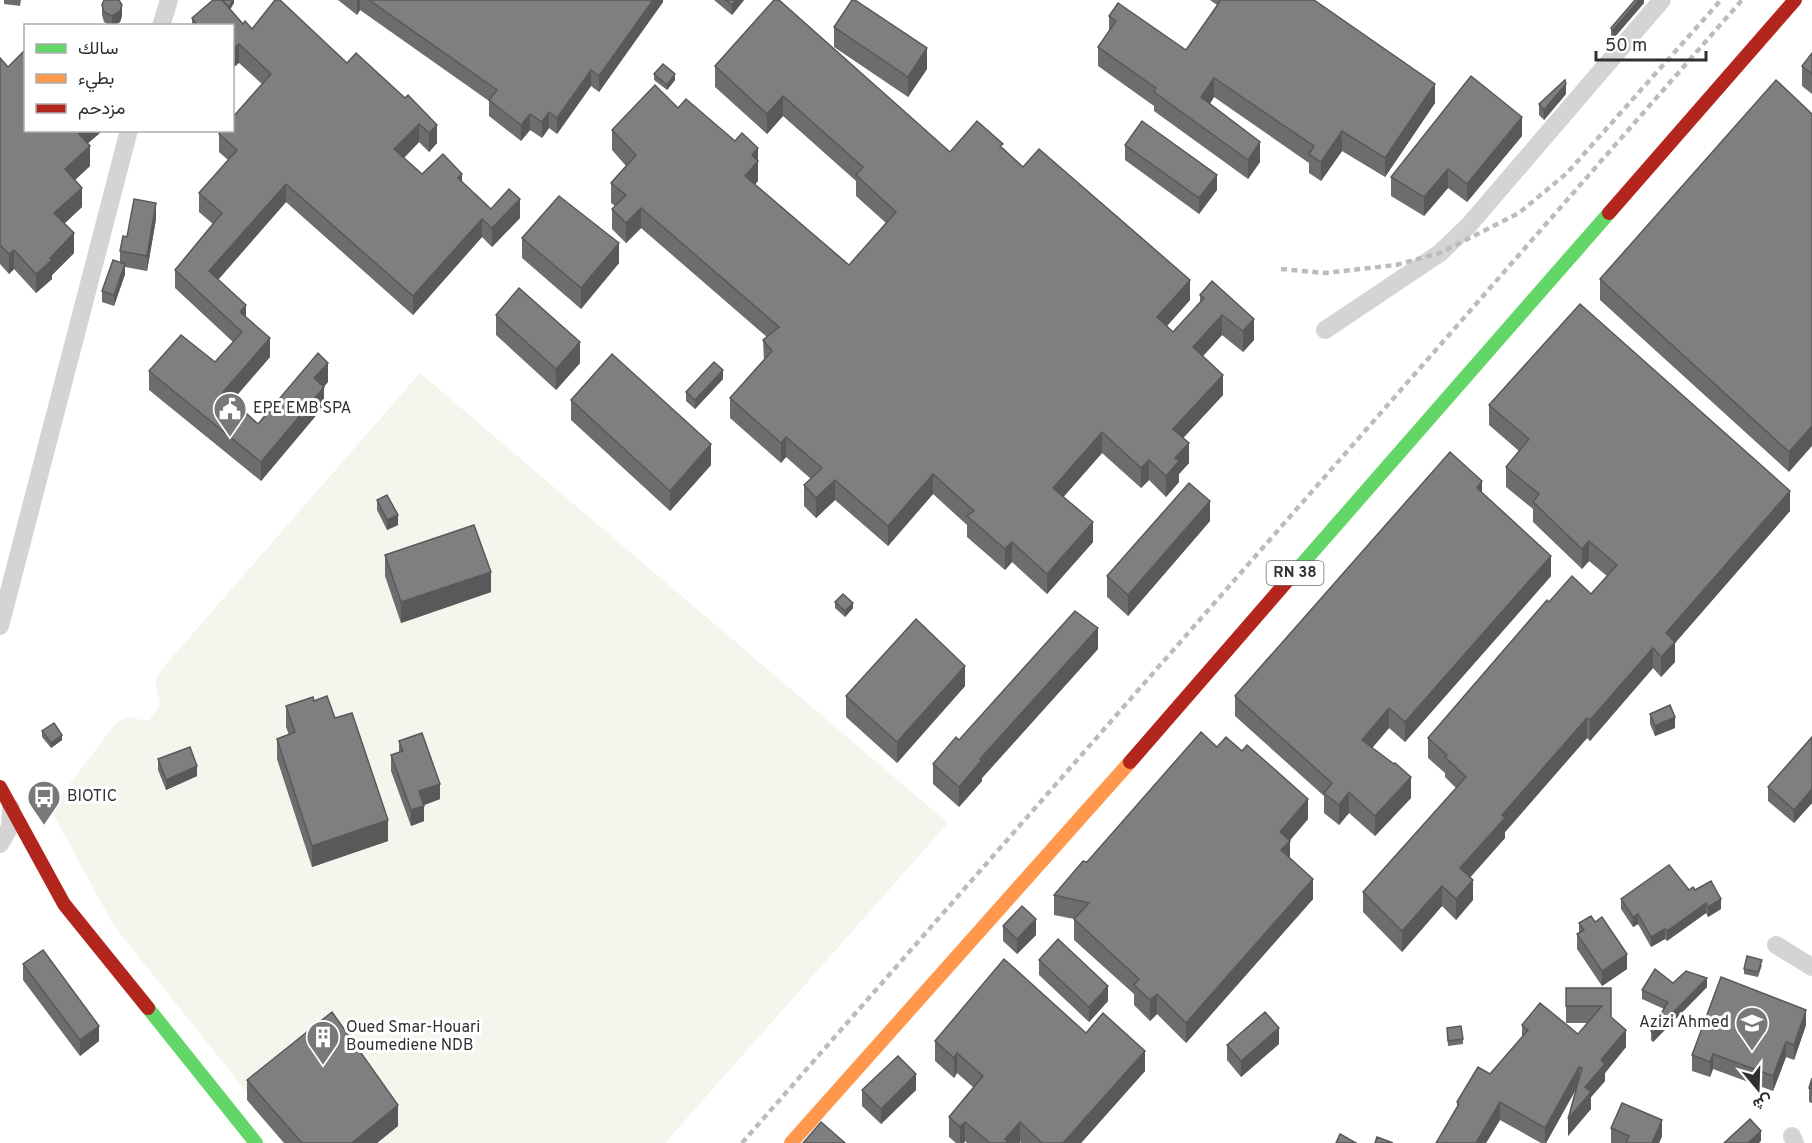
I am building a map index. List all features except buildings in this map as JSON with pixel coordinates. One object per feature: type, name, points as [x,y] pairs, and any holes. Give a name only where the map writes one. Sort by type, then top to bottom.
[{"type":"main road","name":"RN 38","points":[[850,1098],[892,1040],[1140,750],[1795,0]]},
{"type":"main road","name":"RN 38","points":[[791,1143],[892,1040],[1811,0]]},
{"type":"main road","points":[[0,787],[64,904],[256,1143]]},
{"type":"street","points":[[162,24],[169,0]]},
{"type":"street","points":[[1325,330],[1440,253],[1469,225],[1662,0]]},
{"type":"street","points":[[0,626],[128,132]]},
{"type":"street","points":[[0,844],[10,827],[6,801]]},
{"type":"street","points":[[1776,945],[1812,967]]},
{"type":"shaded area","points":[[420,373],[948,823],[665,1143],[287,1143],[114,926],[48,805],[52,800],[46,783],[62,794],[116,723],[126,717],[149,721],[160,704],[155,681],[161,670]]},
{"type":"railway","points":[[1281,269],[1325,273],[1396,265],[1440,253],[1519,213],[1567,173],[1721,0]]},
{"type":"railway","points":[[742,1143],[1742,0]]},
{"type":"traffic: fast","points":[[1289,579],[1609,213]]},
{"type":"traffic: fast","points":[[148,1008],[256,1143]]},
{"type":"traffic: slow","points":[[791,1143],[1130,762]]},
{"type":"traffic: jam","points":[[1609,213],[1795,0]]},
{"type":"traffic: jam","points":[[1130,762],[1289,579]]},
{"type":"traffic: jam","points":[[0,787],[64,904],[148,1008]]},
{"type":"place","name":"EPE EMB SPA","points":[[230,438]]},
{"type":"place","name":"BIOTIC","points":[[44,826]]},
{"type":"place","name":"Azizi Ahmed","points":[[1752,1052]]},
{"type":"place","name":"Oued Smar-Houari Boumediene NDB","points":[[323,1066]]}]
